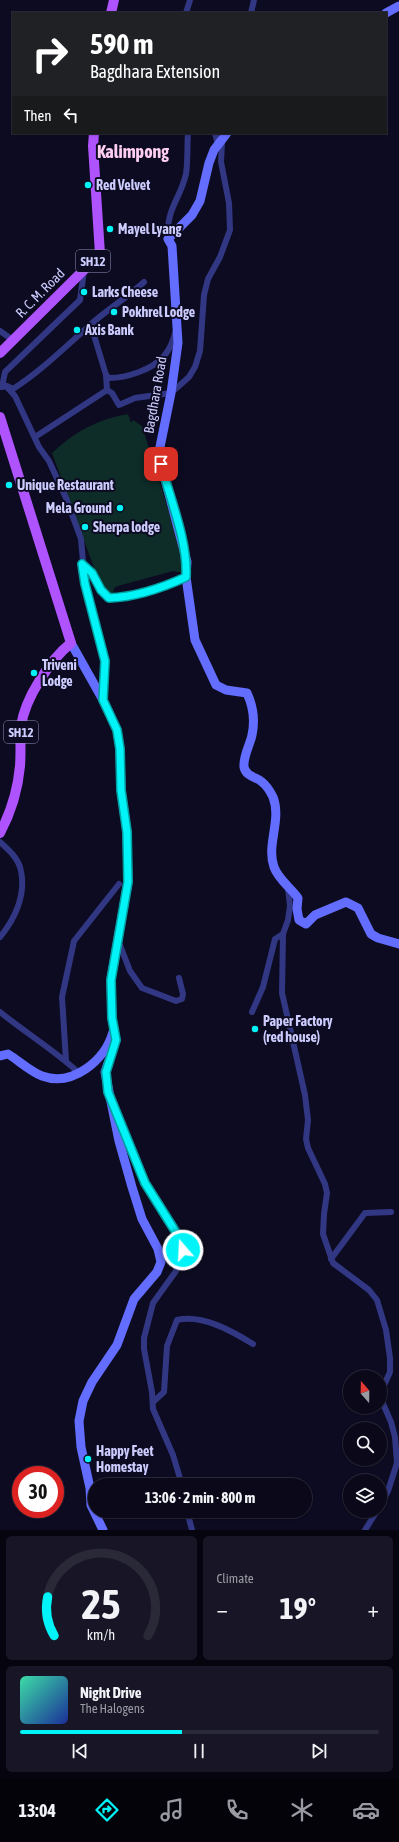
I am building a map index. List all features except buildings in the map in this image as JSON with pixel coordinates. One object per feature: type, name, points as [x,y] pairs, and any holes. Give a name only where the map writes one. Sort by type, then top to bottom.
[{"type":"main road","points":[[111,12],[114,0]]},
{"type":"main road","name":"R. C. M. Road","points":[[0,353],[100,254],[93,146],[94,134]]},
{"type":"main road","points":[[0,417],[71,643]]},
{"type":"main road","name":"SH12","points":[[0,833],[7,821],[16,792],[20,766],[21,725],[25,712],[52,661],[71,643]]},
{"type":"street","points":[[186,12],[190,0]]},
{"type":"street","points":[[251,12],[254,0]]},
{"type":"street","points":[[387,12],[399,6]]},
{"type":"street","points":[[168,239],[167,226],[171,209],[186,173],[188,134]]},
{"type":"street","points":[[168,239],[192,215],[200,201],[209,163],[221,137]]},
{"type":"street","points":[[89,325],[95,338],[106,375],[107,390],[112,394],[119,405],[135,398],[171,393],[189,378],[197,362],[200,351],[204,295],[208,279],[220,257],[230,230],[229,203],[221,162],[221,137]]},
{"type":"street","name":"Bagdhara Road","points":[[168,239],[172,246],[178,343],[171,393],[160,447],[161,464],[182,538],[187,562],[186,577],[195,640],[216,685],[226,690],[248,693],[253,707],[253,734],[246,754],[244,768],[247,774],[262,782],[273,798],[276,814],[275,832],[271,851],[274,867],[288,886]]},
{"type":"street","points":[[3,387],[5,372],[80,300],[84,270]]},
{"type":"street","points":[[3,387],[13,389],[58,354],[89,325],[144,282]]},
{"type":"street","points":[[106,375],[109,378],[122,378],[158,362],[170,348],[178,326]]},
{"type":"street","points":[[0,331],[13,340]]},
{"type":"street","points":[[3,387],[15,396],[40,447],[49,461],[66,498],[81,539],[82,564],[85,584],[105,661],[103,700]]},
{"type":"street","points":[[35,437],[107,390]]},
{"type":"street","points":[[82,564],[92,573],[101,590],[109,598],[141,593],[186,577]]},
{"type":"street","points":[[71,643],[103,700],[117,730],[120,749],[121,790],[127,832],[128,882],[111,980],[112,1018],[115,1027],[116,1040],[106,1072],[108,1092],[119,1141],[140,1212],[148,1234],[158,1250],[161,1262],[157,1272],[134,1299],[117,1345],[92,1382],[83,1401],[79,1421],[81,1447],[90,1488],[91,1505],[103,1530]]},
{"type":"street","points":[[0,842],[12,853],[22,870],[22,890],[14,916],[0,937]]},
{"type":"street","points":[[66,1061],[62,997],[74,941],[119,884]]},
{"type":"street","points":[[288,886],[290,906],[288,920],[283,934],[282,972],[284,1002],[305,1094],[308,1120],[306,1139],[308,1148],[325,1184],[326,1193],[323,1234],[331,1260],[340,1270],[369,1290],[377,1300],[386,1330],[390,1358],[390,1372],[381,1392],[381,1399],[391,1422],[395,1437],[397,1463],[387,1493]]},
{"type":"street","points":[[288,886],[298,898],[297,909],[299,920],[306,924],[315,915],[346,902],[358,908],[371,934],[378,938],[399,944]]},
{"type":"street","points":[[252,1012],[263,987],[275,939],[283,934]]},
{"type":"street","points":[[118,939],[130,971],[142,988],[176,1001],[182,999],[183,994],[179,978]]},
{"type":"street","points":[[0,1012],[41,1045],[58,1054],[78,1072]]},
{"type":"street","points":[[0,1056],[8,1054],[42,1076],[65,1079],[93,1065],[104,1052],[112,1037],[115,1027]]},
{"type":"street","points":[[108,1092],[145,1183],[182,1242],[181,1260],[176,1271],[153,1303],[144,1338],[144,1349],[157,1421],[173,1455],[180,1478]]},
{"type":"street","points":[[331,1260],[365,1214],[391,1212]]},
{"type":"street","points":[[153,1402],[164,1392],[167,1346],[177,1320],[188,1318],[230,1329],[253,1344]]},
{"type":"street","points":[[189,1518],[192,1530]]},
{"type":"street","points":[[365,1530],[373,1518]]},
{"type":"green space","name":"Mela Ground","points":[[128,414],[131,423],[133,420],[142,426],[185,563],[183,573],[173,571],[118,586],[115,587],[112,594],[100,584],[52,453],[69,439],[87,428],[107,419]]},
{"type":"place","name":"Red Velvet","points":[[88,185]]},
{"type":"place","name":"Mayel Lyang","points":[[110,229]]},
{"type":"place","name":"Larks Cheese","points":[[84,292]]},
{"type":"place","name":"Pokhrel Lodge","points":[[114,312]]},
{"type":"place","name":"Axis Bank","points":[[77,330]]},
{"type":"place","name":"Unique Restaurant","points":[[9,485]]},
{"type":"place","name":"Mela Ground","points":[[120,508]]},
{"type":"place","name":"Sherpa lodge","points":[[85,527]]},
{"type":"place","name":"Triveni Lodge","points":[[34,673]]},
{"type":"place","name":"Paper Factory (red house)","points":[[255,1029]]},
{"type":"place","name":"Happy Feet Homestay","points":[[88,1459]]},
{"type":"district","name":"Kalimpong","points":[[133,151]]},
{"type":"route","points":[[161,464],[182,538],[187,562],[186,577],[141,593],[109,598],[101,590],[92,573],[82,564],[83,576],[105,661],[103,700],[117,730],[120,749],[119,766],[121,790],[127,832],[126,850],[128,882],[122,906],[121,923],[111,980],[112,1018],[115,1027],[116,1040],[106,1072],[108,1092],[145,1183],[155,1201],[176,1231],[182,1242],[183,1250]]}]
